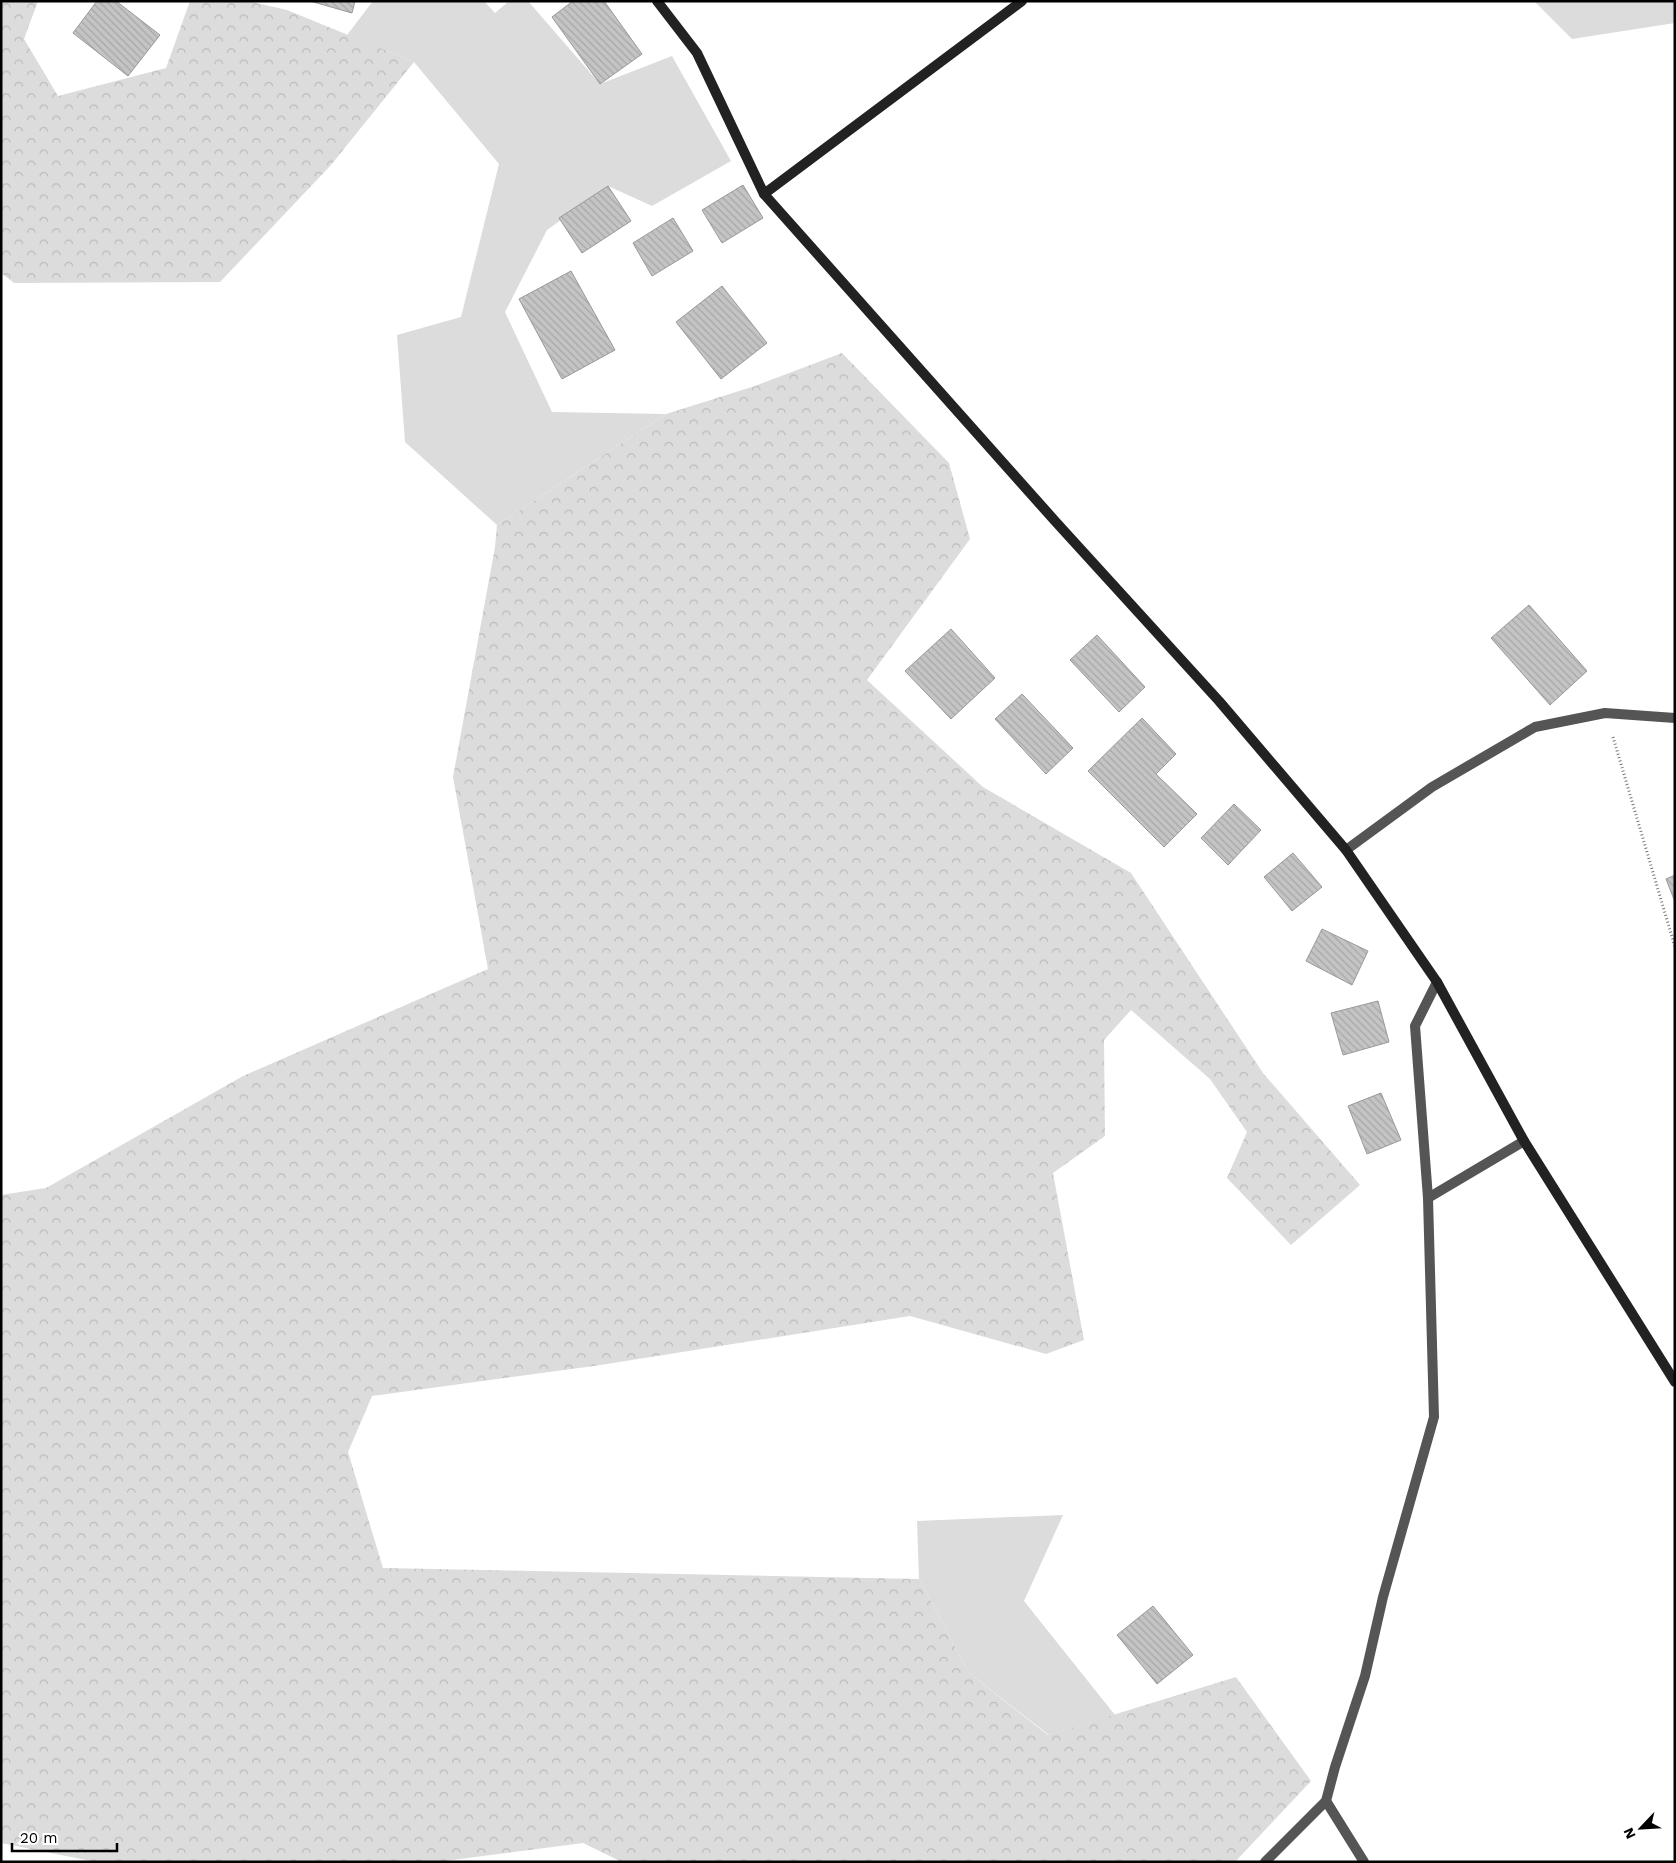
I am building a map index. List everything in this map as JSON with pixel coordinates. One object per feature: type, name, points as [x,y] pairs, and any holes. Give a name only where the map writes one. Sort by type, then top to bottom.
[{"type":"street","points":[[657,1],[698,53],[764,194],[1055,521],[1219,701],[1346,850],[1437,982],[1524,1141],[1675,1382]]},
{"type":"street","points":[[764,194],[1022,1]]},
{"type":"street","points":[[1346,850],[1432,787],[1535,728],[1605,712],[1675,718]]},
{"type":"street","points":[[1265,1862],[1326,1800],[1365,1676],[1383,1597],[1434,1417],[1428,1198],[1415,1026],[1437,982]]},
{"type":"street","points":[[1428,1198],[1524,1141]]},
{"type":"street","points":[[1326,1800],[1364,1862]]},
{"type":"path","points":[[1605,712],[1675,947]]},
{"type":"green space","points":[[1,1],[38,1],[24,39],[58,96],[166,68],[190,1],[248,1],[287,10],[414,62],[331,165],[220,282],[14,283],[1,273]]},
{"type":"green space","points":[[373,1],[484,1],[495,13],[509,1],[528,1],[600,84],[672,56],[731,161],[652,206],[608,186],[547,230],[505,312],[552,412],[666,414],[497,525],[405,442],[397,335],[461,317],[499,164],[414,62],[347,35]]},
{"type":"green space","points":[[1534,1],[1675,1],[1675,23],[1572,39]]},
{"type":"green space","points":[[842,353],[949,463],[970,539],[867,680],[983,787],[1131,873],[1263,1073],[1360,1185],[1291,1245],[1227,1178],[1247,1132],[1210,1079],[1131,1010],[1104,1040],[1105,1136],[1053,1173],[1084,1340],[1046,1354],[910,1316],[594,1366],[372,1396],[348,1452],[383,1568],[919,1579],[969,1673],[1048,1735],[1236,1677],[1311,1781],[1235,1862],[622,1862],[583,1843],[437,1862],[96,1862],[1,1843],[1,1195],[46,1188],[243,1076],[488,969],[453,777],[495,547],[497,525],[666,414],[755,386]]},
{"type":"green space","points":[[1063,1515],[1024,1601],[1115,1715],[1049,1735],[969,1673],[919,1579],[917,1521]]},
{"type":"building","points":[[97,1],[116,1],[160,35],[128,76],[73,33]]},
{"type":"building","points":[[310,1],[355,1],[352,13]]},
{"type":"building","points":[[573,1],[604,1],[642,54],[600,84],[552,17]]},
{"type":"building","points":[[743,185],[763,218],[722,243],[702,210]]},
{"type":"building","points":[[608,186],[631,221],[582,253],[559,218]]},
{"type":"building","points":[[673,218],[693,251],[652,276],[633,243]]},
{"type":"building","points":[[571,271],[615,350],[562,379],[519,299]]},
{"type":"building","points":[[722,286],[767,343],[721,379],[676,322]]},
{"type":"building","points":[[1529,605],[1587,671],[1550,705],[1491,638]]},
{"type":"building","points":[[951,629],[995,678],[951,719],[905,671]]},
{"type":"building","points":[[1097,635],[1145,687],[1119,712],[1070,660]]},
{"type":"building","points":[[1022,694],[1073,748],[1046,774],[995,719]]},
{"type":"building","points":[[1142,718],[1176,754],[1156,774],[1197,814],[1164,847],[1088,771]]},
{"type":"building","points":[[1234,804],[1261,830],[1228,865],[1201,838]]},
{"type":"building","points":[[1293,853],[1322,887],[1292,911],[1264,877]]},
{"type":"building","points":[[1675,875],[1675,902],[1666,879]]},
{"type":"building","points":[[1322,929],[1368,951],[1352,985],[1306,961]]},
{"type":"building","points":[[1378,1001],[1389,1042],[1343,1055],[1331,1013]]},
{"type":"building","points":[[1381,1093],[1401,1140],[1367,1154],[1348,1106]]},
{"type":"building","points":[[1153,1606],[1193,1655],[1157,1684],[1117,1635]]}]
